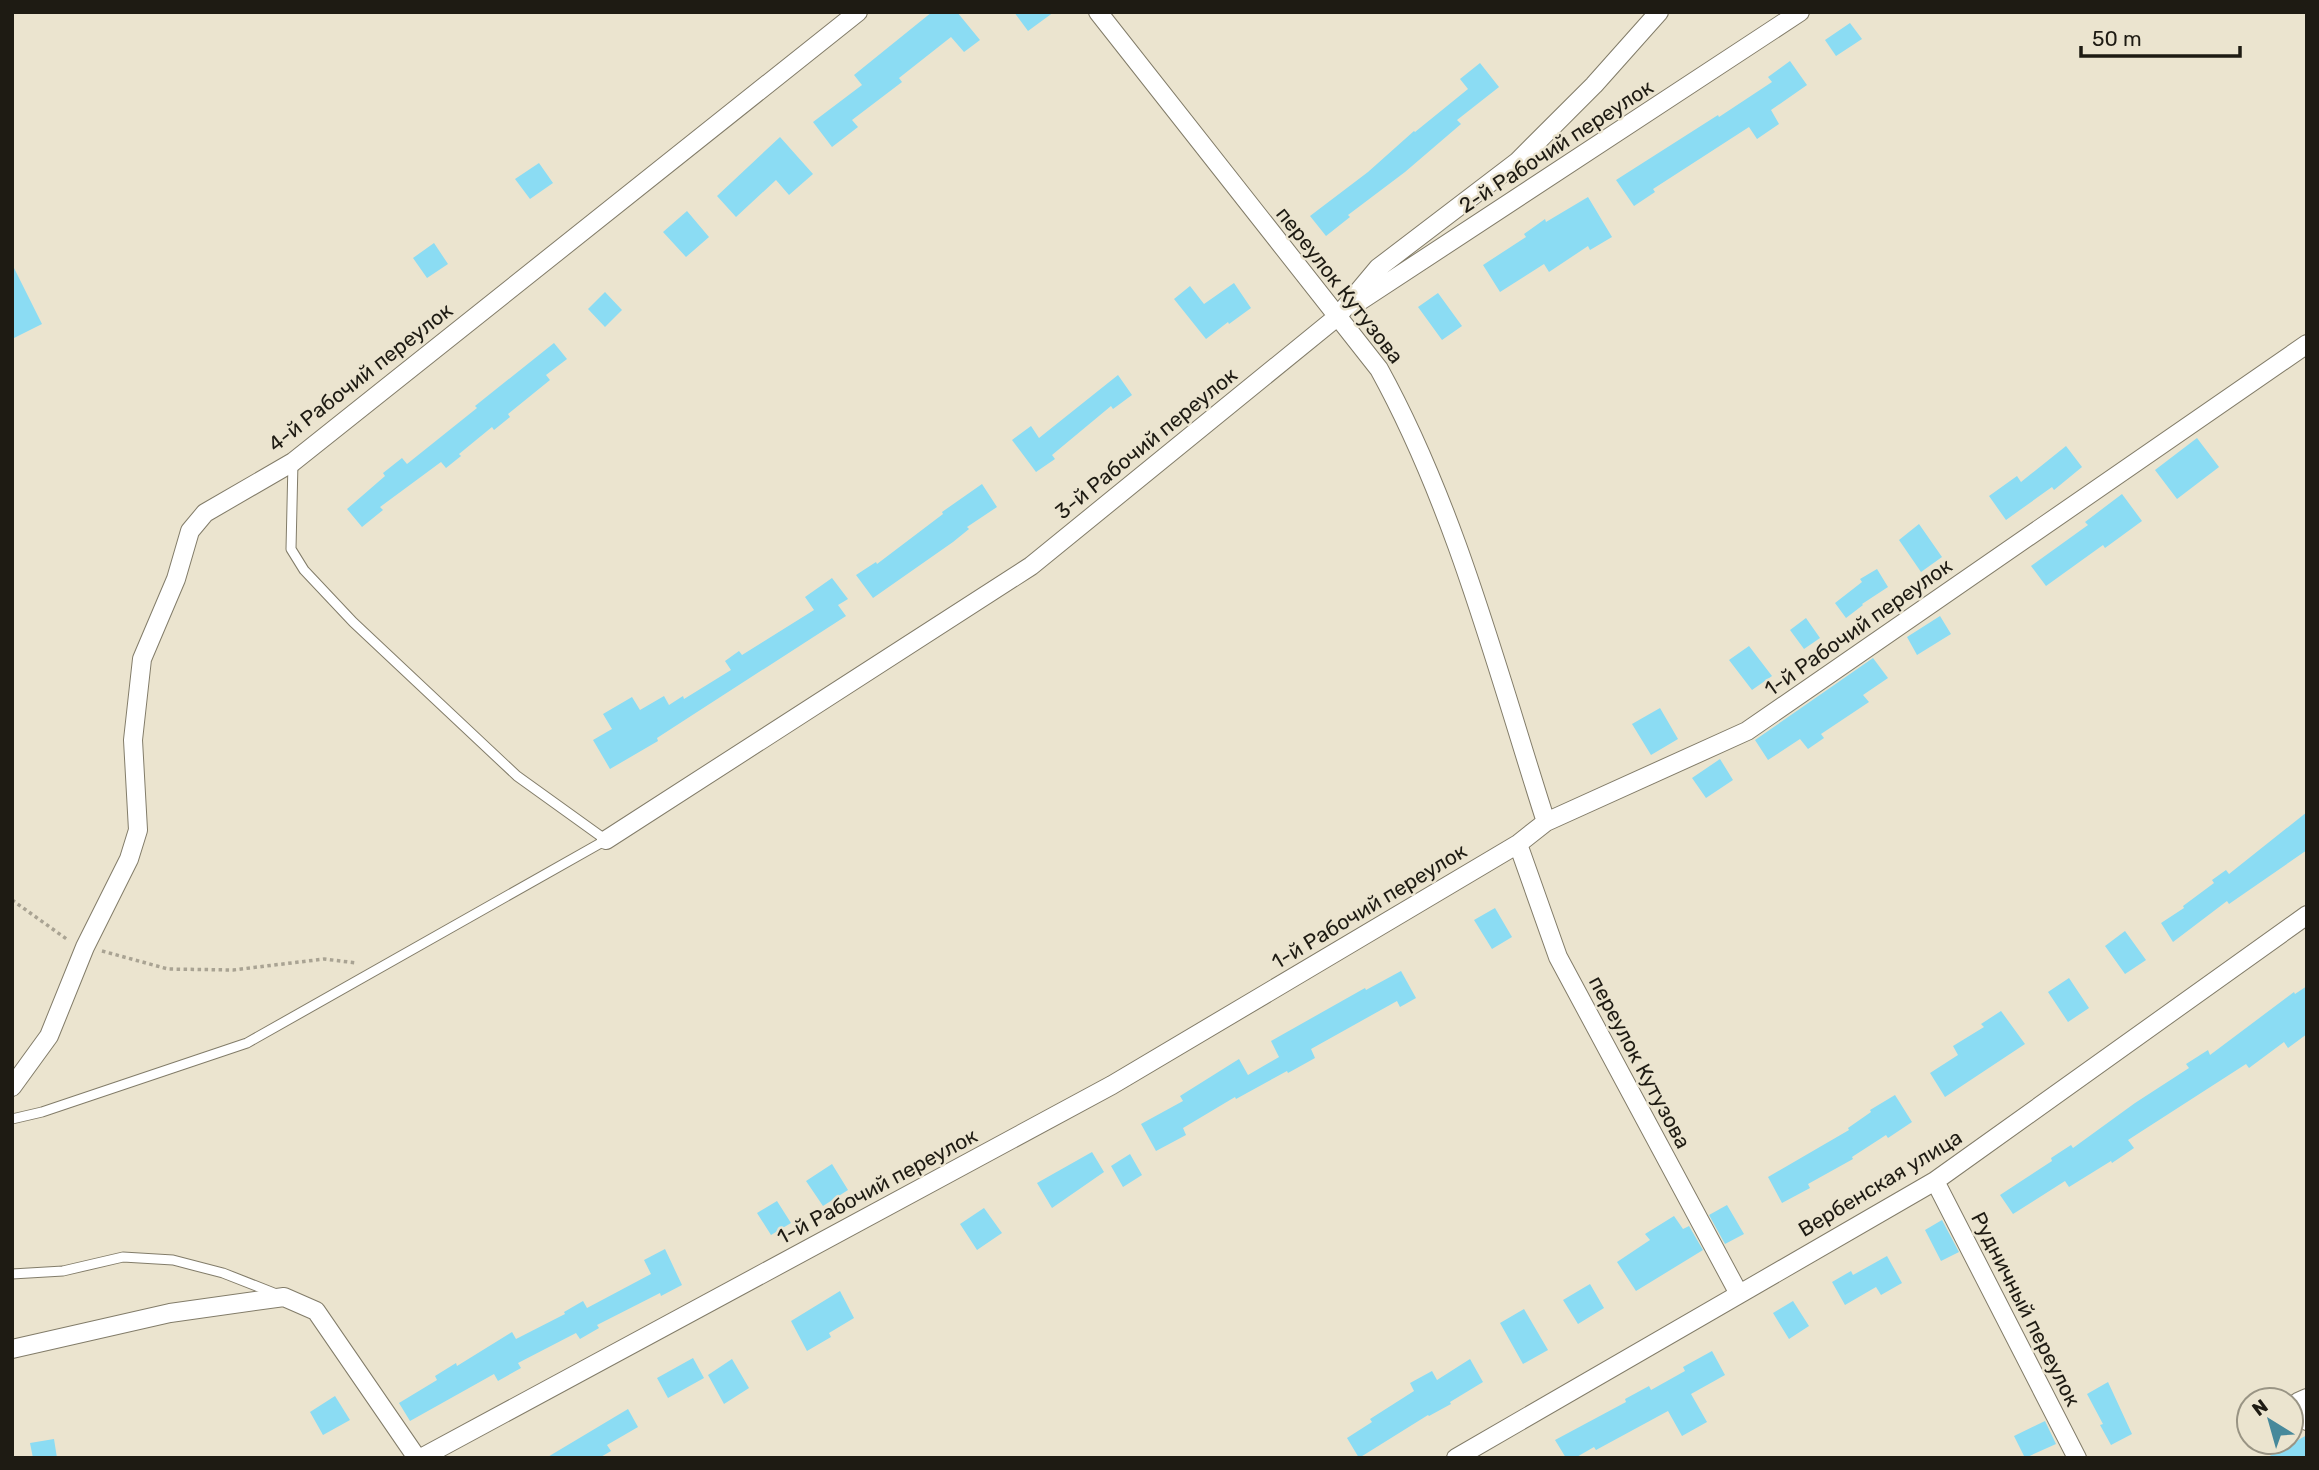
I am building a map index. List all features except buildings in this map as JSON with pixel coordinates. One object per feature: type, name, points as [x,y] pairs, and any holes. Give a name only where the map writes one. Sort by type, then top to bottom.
[{"type":"street","name":"4-й Рабочий переулок","points":[[12,1087],[49,1036],[85,947],[129,859],[138,830],[134,740],[142,660],[176,579],[190,531],[205,513],[293,462],[858,12]]},
{"type":"street","name":"переулок Кутузова","points":[[1098,12],[1380,369],[1398,402],[1450,524],[1546,822]]},
{"type":"street","name":"3-й Рабочий переулок","points":[[606,840],[1031,566],[1337,317],[1378,268],[1517,162],[1594,85],[1659,12]]},
{"type":"street","name":"2-й Рабочий переулок","points":[[1337,317],[1800,12]]},
{"type":"street","name":"1-й Рабочий переулок","points":[[419,1458],[1112,1085],[1518,844],[1546,822],[1747,731],[2307,344]]},
{"type":"street","name":"переулок Кутузова","points":[[1518,844],[1558,957],[1739,1294]]},
{"type":"street","name":"Вербенская улица","points":[[1456,1458],[1935,1181],[2307,915]]},
{"type":"street","name":"Рудничный переулок","points":[[1935,1181],[2077,1458]]},
{"type":"street","points":[[12,1349],[170,1313],[284,1297],[316,1311],[419,1458]]},
{"type":"street","points":[[2307,1398],[2298,1402],[2307,1421]]},
{"type":"lane","points":[[12,1119],[43,1112],[247,1043],[606,840],[517,776],[353,622],[304,570],[291,549],[293,462]]},
{"type":"lane","points":[[12,1274],[63,1271],[122,1257],[173,1260],[223,1273],[284,1297]]},
{"type":"path","points":[[12,900],[74,944],[168,969],[233,970],[324,959],[383,966]]}]
